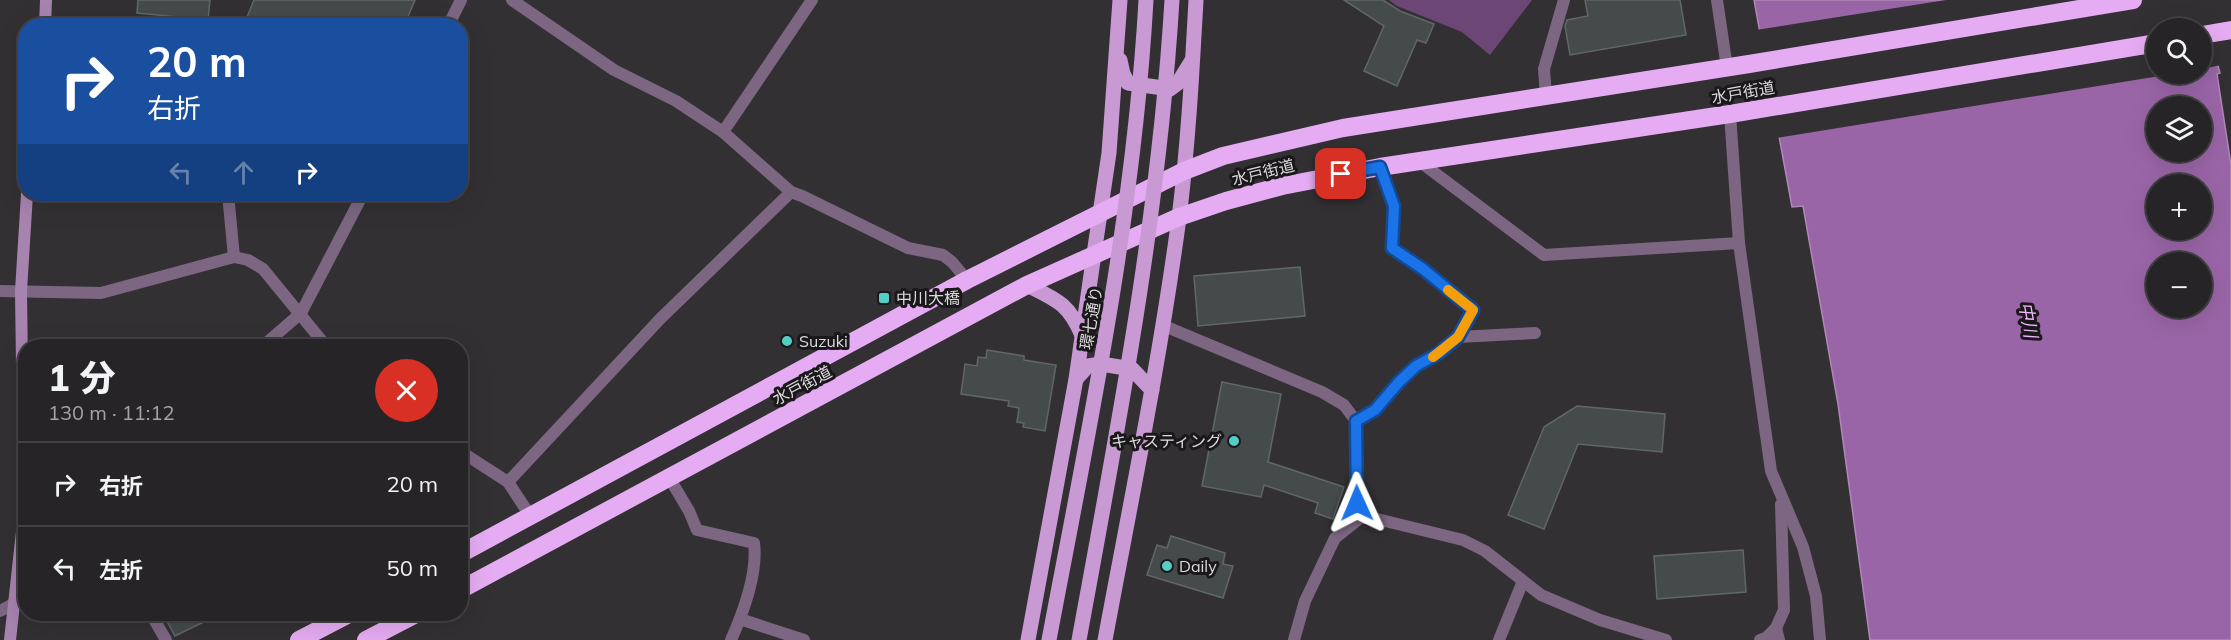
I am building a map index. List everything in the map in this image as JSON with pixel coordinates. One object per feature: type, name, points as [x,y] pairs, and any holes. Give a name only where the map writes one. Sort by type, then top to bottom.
[{"type":"highway","name":"水戸街道","points":[[468,550],[967,280],[1184,171],[1223,156],[1342,128],[1727,68],[2133,0]]},
{"type":"highway","points":[[2212,34],[2229,31]]},
{"type":"highway","name":"水戸街道","points":[[468,586],[1028,285],[1179,217],[1226,201],[1282,186],[1380,167],[1731,114],[2146,45]]},
{"type":"highway","points":[[299,640],[336,621]]},
{"type":"highway","points":[[366,640],[395,633],[408,621]]},
{"type":"main road","points":[[1028,640],[1076,380],[1095,254],[1109,153],[1120,0]]},
{"type":"main road","name":"環七通り","points":[[1049,640],[1115,288],[1133,153],[1146,0]]},
{"type":"main road","points":[[1079,640],[1141,294],[1160,153],[1172,0]]},
{"type":"main road","points":[[1105,640],[1152,390],[1179,217],[1196,0]]},
{"type":"main road","points":[[1118,46],[1123,74],[1128,83],[1170,89],[1178,83],[1193,60]]},
{"type":"main road","points":[[1028,285],[1065,305],[1073,315],[1082,335]]},
{"type":"main road","points":[[1076,380],[1088,366],[1101,364],[1132,369],[1152,390]]},
{"type":"street","points":[[45,18],[46,0]]},
{"type":"street","points":[[452,18],[461,0]]},
{"type":"street","points":[[512,0],[614,70],[676,101],[723,132],[791,192],[909,248],[943,255],[967,280]]},
{"type":"street","points":[[723,132],[812,0]]},
{"type":"street","points":[[1546,96],[1544,69],[1564,0]]},
{"type":"street","points":[[1717,0],[1727,68]]},
{"type":"street","points":[[1731,114],[1739,243],[1771,471],[1803,547],[1816,596],[1821,640]]},
{"type":"street","points":[[1419,161],[1544,255],[1739,243]]},
{"type":"street","points":[[1356,421],[1375,410],[1416,366],[1439,353],[1458,337],[1473,310],[1423,269],[1392,248],[1394,206],[1380,167]]},
{"type":"street","points":[[508,482],[660,319],[791,192]]},
{"type":"street","points":[[22,339],[21,291],[27,201]]},
{"type":"street","points":[[229,201],[234,257]]},
{"type":"street","points":[[271,339],[301,313],[359,201]]},
{"type":"street","points":[[0,291],[56,294],[100,293],[234,257],[248,260],[263,269],[321,339]]},
{"type":"street","points":[[1162,325],[1322,392],[1344,405],[1356,421],[1355,491],[1360,518]]},
{"type":"street","points":[[1458,337],[1535,333]]},
{"type":"street","points":[[468,456],[508,482],[531,517]]},
{"type":"street","points":[[670,479],[697,530],[754,543],[756,558],[740,619],[731,640]]},
{"type":"street","points":[[1760,640],[1777,634],[1784,610],[1780,495]]},
{"type":"street","points":[[1294,640],[1305,601],[1335,538],[1360,518],[1373,518],[1463,540],[1485,551],[1541,595],[1600,620],[1666,640]]},
{"type":"street","points":[[10,640],[18,550]]},
{"type":"street","points":[[1499,640],[1523,582]]},
{"type":"street","points":[[0,610],[18,601]]},
{"type":"street","points":[[740,619],[804,640]]},
{"type":"street","points":[[155,621],[166,640]]},
{"type":"shaded area","points":[[1389,0],[1532,0],[1490,55],[1462,32],[1397,6]]},
{"type":"water","name":"中川","points":[[1754,0],[2200,0],[2205,18],[2146,18],[2146,84],[2212,84],[2212,44],[2220,73],[2217,74],[2231,165],[2231,640],[1870,640],[1838,404],[1803,206],[1792,207]]},
{"type":"pier","points":[[1946,0],[2203,0],[2208,18],[2146,18],[2146,78],[1776,138],[1756,30]]},
{"type":"pier","points":[[2212,32],[2221,65],[2212,67]]},
{"type":"building","points":[[138,0],[210,0],[208,18],[137,13]]},
{"type":"building","points":[[254,0],[415,0],[407,18],[247,17]]},
{"type":"building","points":[[1344,0],[1383,0],[1400,11],[1434,24],[1426,43],[1417,40],[1397,86],[1364,71],[1384,26]]},
{"type":"building","points":[[1585,0],[1680,0],[1686,35],[1570,55],[1565,26],[1567,20],[1588,16]]},
{"type":"building","points":[[1300,267],[1305,316],[1198,326],[1194,276]]},
{"type":"building","points":[[987,350],[1024,356],[1024,360],[1056,365],[1045,431],[1023,427],[1024,423],[1017,422],[1019,408],[1008,406],[1009,401],[961,394],[965,364],[977,366],[978,357],[986,358]]},
{"type":"building","points":[[1222,382],[1281,394],[1268,462],[1344,487],[1333,519],[1315,513],[1318,503],[1264,485],[1261,497],[1202,486]]},
{"type":"building","points":[[1577,406],[1665,414],[1662,452],[1578,444],[1544,529],[1508,515],[1544,427]]},
{"type":"building","points":[[1171,536],[1225,553],[1223,564],[1233,566],[1223,598],[1147,575],[1157,545],[1167,548]]},
{"type":"building","points":[[1743,550],[1746,592],[1657,599],[1654,556]]},
{"type":"building","points":[[167,621],[206,621],[175,636]]},
{"type":"slow traffic","points":[[1433,357],[1458,337],[1473,310],[1448,290]]},
{"type":"place","name":"中川大橋","points":[[884,298]]},
{"type":"place","name":"Suzuki","points":[[787,341]]},
{"type":"place","name":"キャスティング","points":[[1234,441]]},
{"type":"place","name":"Daily","points":[[1167,566]]},
{"type":"route","points":[[1341,174],[1380,167],[1394,206],[1392,248],[1423,269],[1473,310],[1458,337],[1439,353],[1416,366],[1375,410],[1356,421],[1355,491],[1357,503]]}]
